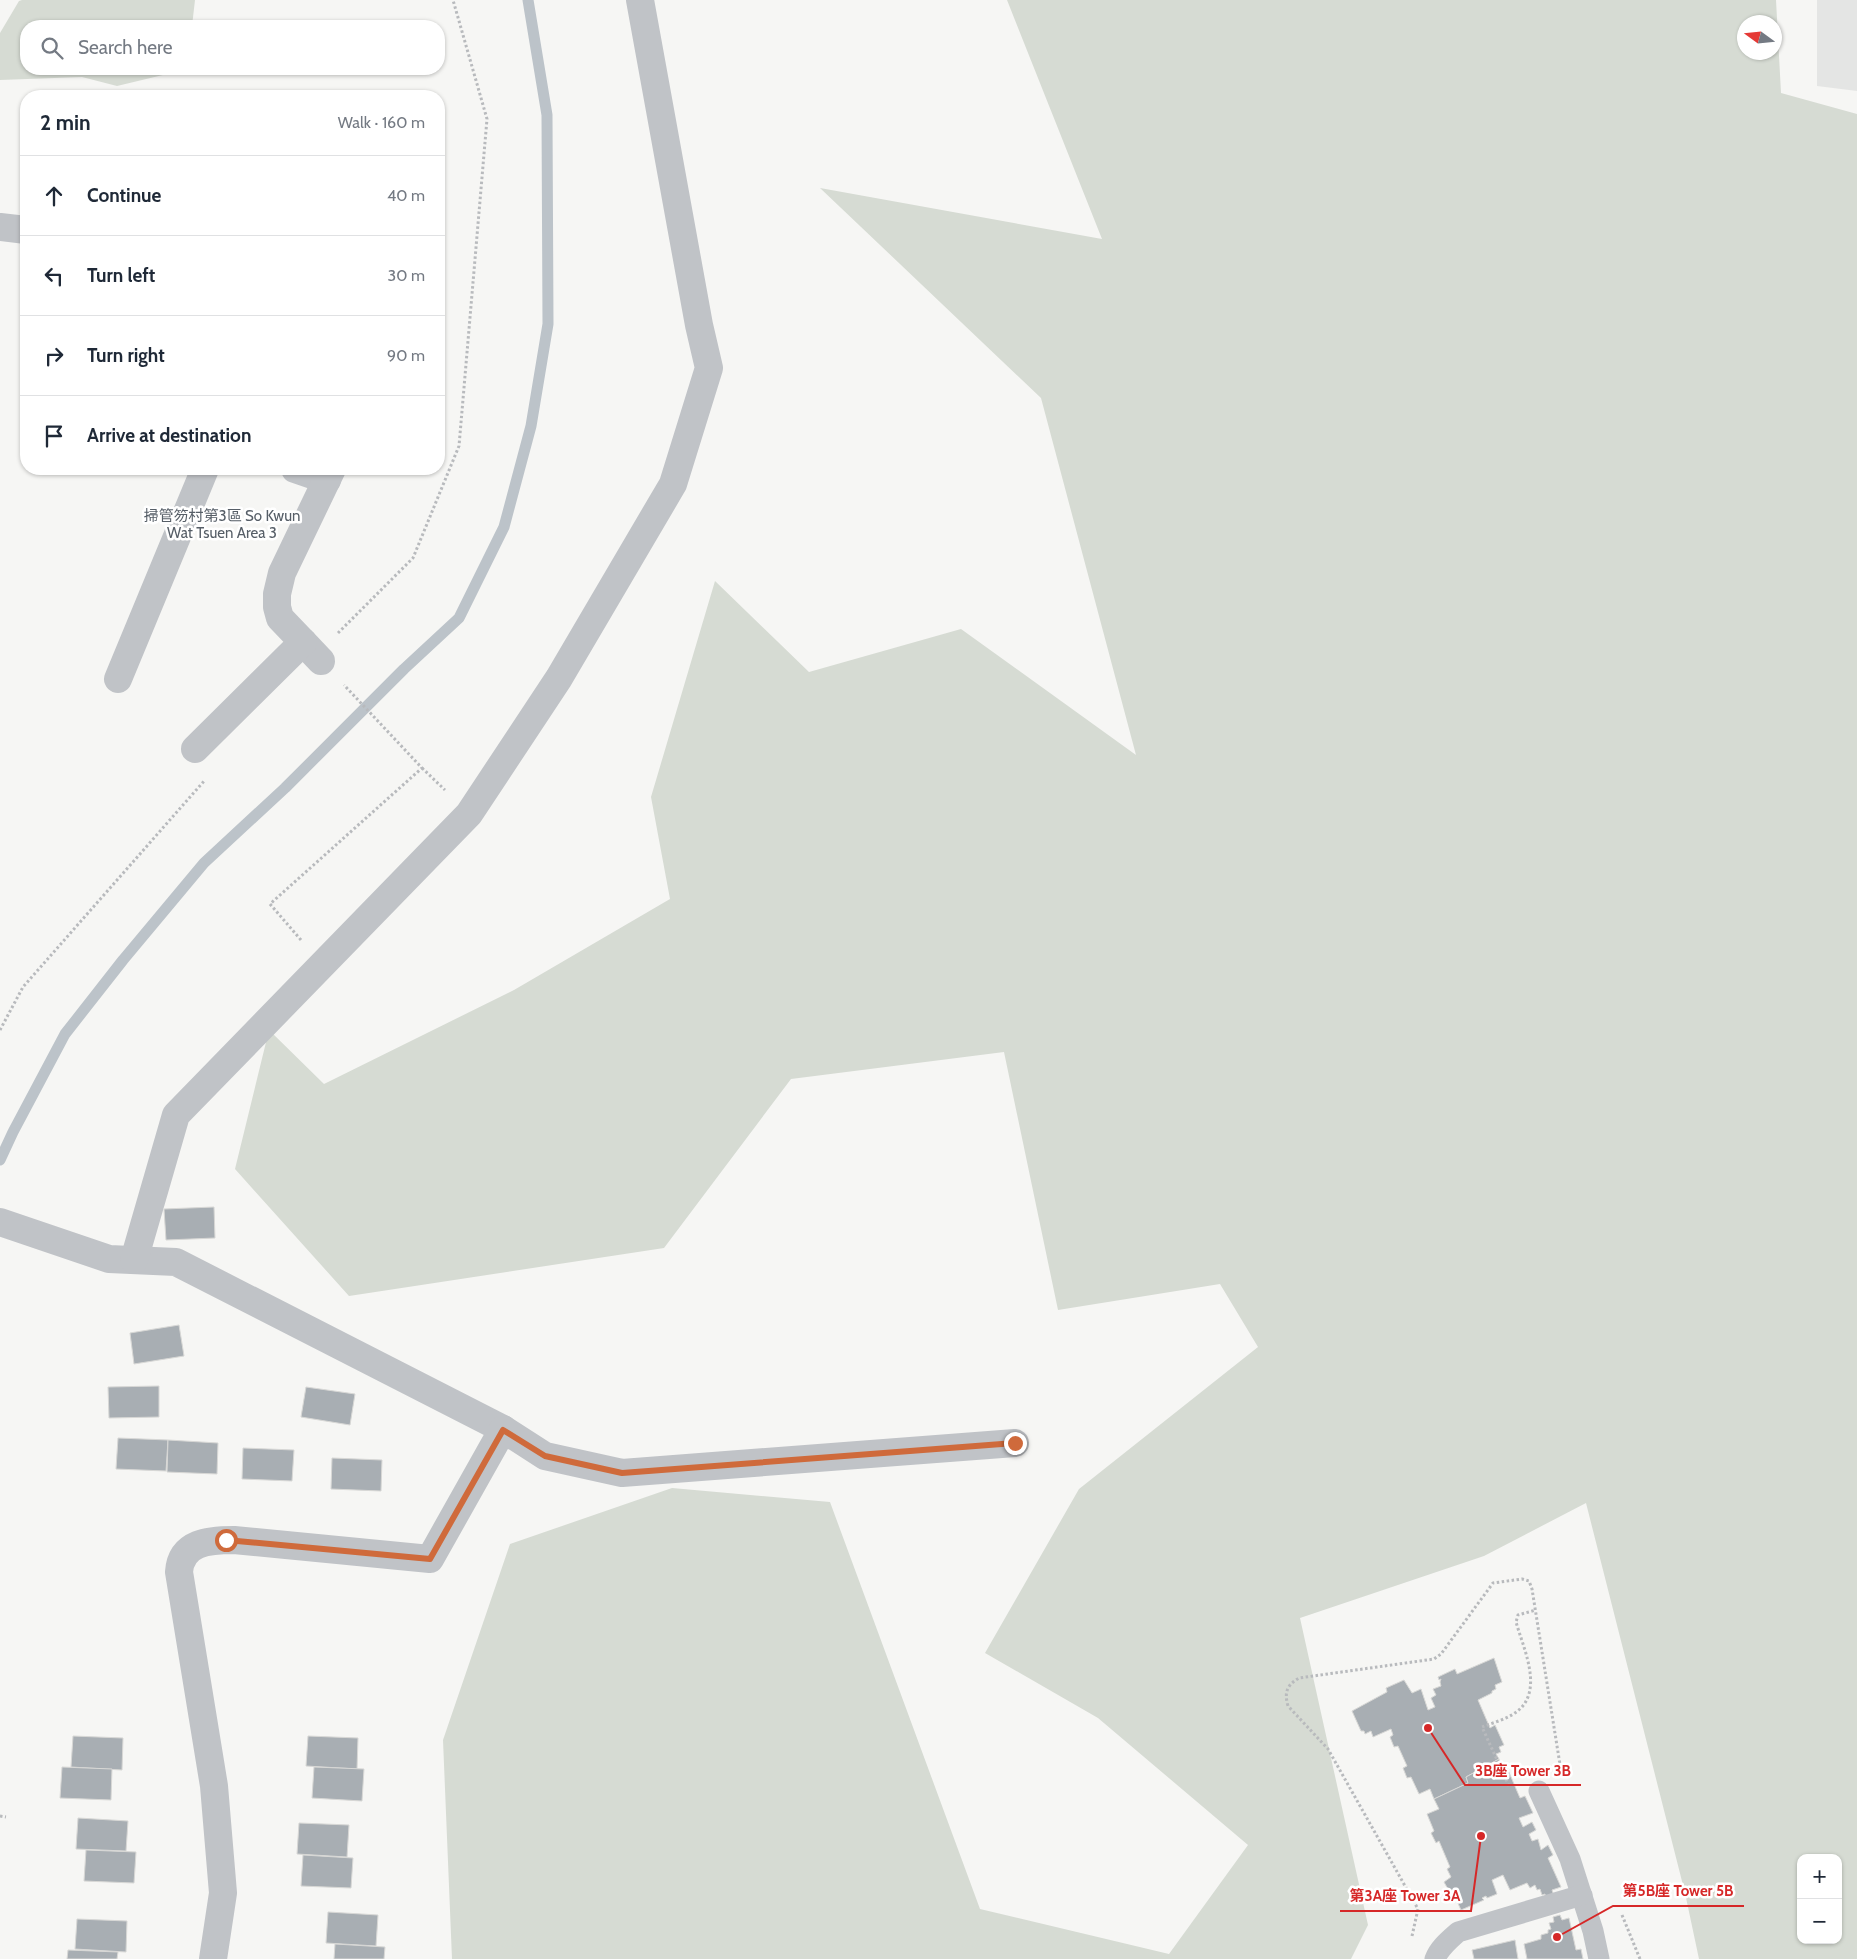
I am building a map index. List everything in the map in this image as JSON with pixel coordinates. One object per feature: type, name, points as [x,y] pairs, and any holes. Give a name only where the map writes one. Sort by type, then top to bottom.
[{"type":"street","points":[[134,1260],[176,1115],[469,814],[559,678],[673,484],[710,368],[699,325],[640,0]]},
{"type":"street","points":[[0,227],[20,229]]},
{"type":"street","points":[[118,679],[203,475]]},
{"type":"street","points":[[196,749],[312,652],[280,618],[277,607],[277,594],[282,573],[330,475]]},
{"type":"street","points":[[0,1222],[109,1260],[176,1262],[503,1430],[545,1456],[622,1473],[1015,1443]]},
{"type":"street","points":[[213,1959],[223,1893],[215,1796],[179,1572],[180,1562],[191,1548],[209,1541],[234,1540],[430,1559],[503,1430]]},
{"type":"lane","points":[[1540,1791],[1570,1860],[1600,1959]]},
{"type":"lane","points":[[1435,1959],[1437,1953],[1448,1940],[1458,1932],[1582,1895]]},
{"type":"path","points":[[312,652],[422,768],[270,904],[322,965]]},
{"type":"path","points":[[1410,1944],[1418,1909],[1328,1749],[1288,1706],[1286,1698],[1287,1689],[1291,1683],[1299,1678],[1434,1659],[1441,1654],[1493,1583],[1522,1579],[1529,1581],[1536,1610],[1560,1768],[1564,1777]]},
{"type":"path","points":[[1536,1610],[1518,1615],[1516,1622],[1531,1676],[1528,1693],[1521,1707],[1516,1712],[1482,1727],[1515,1801],[1540,1791]]},
{"type":"path","points":[[0,1816],[6,1817]]},
{"type":"path","points":[[1621,1914],[1640,1959]]},
{"type":"shaded area","points":[[195,0],[193,20],[20,20],[20,75],[163,75],[117,86],[82,77],[0,80],[0,33],[19,1]]},
{"type":"shaded area","points":[[1007,0],[1776,0],[1777,15],[1737,15],[1737,60],[1779,60],[1781,93],[1857,114],[1857,1959],[1699,1959],[1685,1893],[1586,1503],[1484,1556],[1300,1618],[1368,1925],[1351,1959],[452,1959],[443,1740],[510,1544],[672,1488],[830,1502],[980,1909],[1169,1954],[1248,1845],[1098,1718],[985,1653],[1079,1489],[1258,1347],[1220,1284],[1058,1310],[1004,1052],[791,1079],[664,1248],[349,1296],[235,1169],[269,1030],[324,1084],[514,990],[670,899],[651,797],[715,581],[809,672],[961,629],[1136,755],[1041,398],[820,188],[1102,239]]},
{"type":"shaded area","points":[[1817,0],[1857,0],[1857,91],[1817,86]]},
{"type":"building","points":[[214,1207],[215,1238],[166,1240],[164,1209]]},
{"type":"building","points":[[179,1325],[184,1356],[134,1364],[130,1333]]},
{"type":"building","points":[[159,1386],[159,1417],[109,1418],[108,1387]]},
{"type":"building","points":[[306,1387],[355,1394],[350,1425],[301,1417]]},
{"type":"building","points":[[118,1438],[168,1440],[166,1471],[116,1469]]},
{"type":"building","points":[[168,1440],[218,1443],[217,1474],[167,1472]]},
{"type":"building","points":[[243,1448],[294,1450],[292,1481],[242,1479]]},
{"type":"building","points":[[332,1458],[382,1460],[381,1491],[331,1489]]},
{"type":"building","points":[[1494,1658],[1502,1682],[1495,1685],[1496,1689],[1492,1693],[1478,1700],[1490,1728],[1495,1725],[1504,1745],[1499,1747],[1501,1752],[1496,1754],[1499,1759],[1466,1777],[1468,1783],[1434,1799],[1430,1789],[1419,1794],[1411,1777],[1407,1778],[1403,1768],[1407,1766],[1398,1746],[1394,1747],[1390,1737],[1393,1735],[1391,1729],[1373,1737],[1371,1731],[1365,1734],[1364,1731],[1361,1731],[1352,1711],[1387,1692],[1386,1688],[1404,1680],[1412,1693],[1421,1689],[1428,1710],[1435,1707],[1431,1698],[1436,1695],[1433,1689],[1441,1686],[1441,1679],[1439,1680],[1438,1677],[1455,1669],[1457,1674]]},
{"type":"building","points":[[73,1736],[123,1738],[122,1770],[71,1767]]},
{"type":"building","points":[[308,1736],[358,1738],[357,1769],[306,1766]]},
{"type":"building","points":[[1499,1759],[1500,1764],[1505,1763],[1520,1798],[1525,1796],[1533,1813],[1519,1818],[1523,1827],[1532,1822],[1536,1830],[1529,1834],[1532,1841],[1538,1839],[1541,1850],[1548,1845],[1553,1855],[1548,1858],[1561,1887],[1552,1890],[1554,1896],[1546,1899],[1545,1894],[1542,1895],[1540,1889],[1537,1890],[1535,1885],[1530,1888],[1527,1883],[1510,1890],[1503,1875],[1492,1880],[1497,1894],[1487,1898],[1486,1896],[1482,1898],[1484,1900],[1461,1910],[1452,1890],[1449,1891],[1444,1882],[1451,1877],[1447,1869],[1450,1867],[1439,1841],[1436,1843],[1431,1833],[1434,1831],[1427,1814],[1439,1809],[1434,1799],[1468,1783],[1466,1777]]},
{"type":"building","points":[[62,1767],[112,1769],[111,1800],[60,1798]]},
{"type":"building","points":[[314,1767],[364,1769],[362,1801],[312,1798]]},
{"type":"building","points":[[78,1818],[128,1821],[126,1851],[76,1849]]},
{"type":"building","points":[[299,1823],[349,1825],[347,1857],[297,1854]]},
{"type":"building","points":[[86,1850],[136,1852],[134,1883],[84,1881]]},
{"type":"building","points":[[303,1855],[353,1858],[351,1888],[301,1886]]},
{"type":"building","points":[[328,1912],[378,1915],[376,1946],[326,1943]]},
{"type":"building","points":[[1560,1915],[1562,1920],[1569,1918],[1576,1950],[1581,1949],[1583,1959],[1527,1959],[1524,1944],[1541,1939],[1541,1935],[1548,1933],[1548,1930],[1551,1929],[1549,1923],[1554,1922],[1553,1917]]},
{"type":"building","points":[[77,1919],[127,1921],[126,1952],[75,1949]]},
{"type":"building","points":[[1515,1940],[1518,1959],[1474,1959],[1472,1950]]},
{"type":"building","points":[[335,1944],[385,1947],[384,1959],[334,1959]]},
{"type":"building","points":[[68,1950],[118,1952],[117,1959],[67,1959]]},
{"type":"waterway","points":[[0,1160],[65,1034],[123,960],[204,863],[285,788],[404,669],[459,618],[504,527],[531,426],[548,324],[547,115],[528,0]]},
{"type":"place","name":"3B座 Tower 3B","points":[[1428,1728]]},
{"type":"place","name":"第3A座 Tower 3A","points":[[1481,1836]]},
{"type":"place","name":"第5B座 Tower 5B","points":[[1557,1937]]},
{"type":"district","name":"掃管笏村第3區 So Kwun Wat Tsuen Area 3","points":[[222,524]]},
{"type":"route","points":[[226,1540],[430,1559],[503,1430],[545,1456],[622,1473],[1015,1443]]}]
